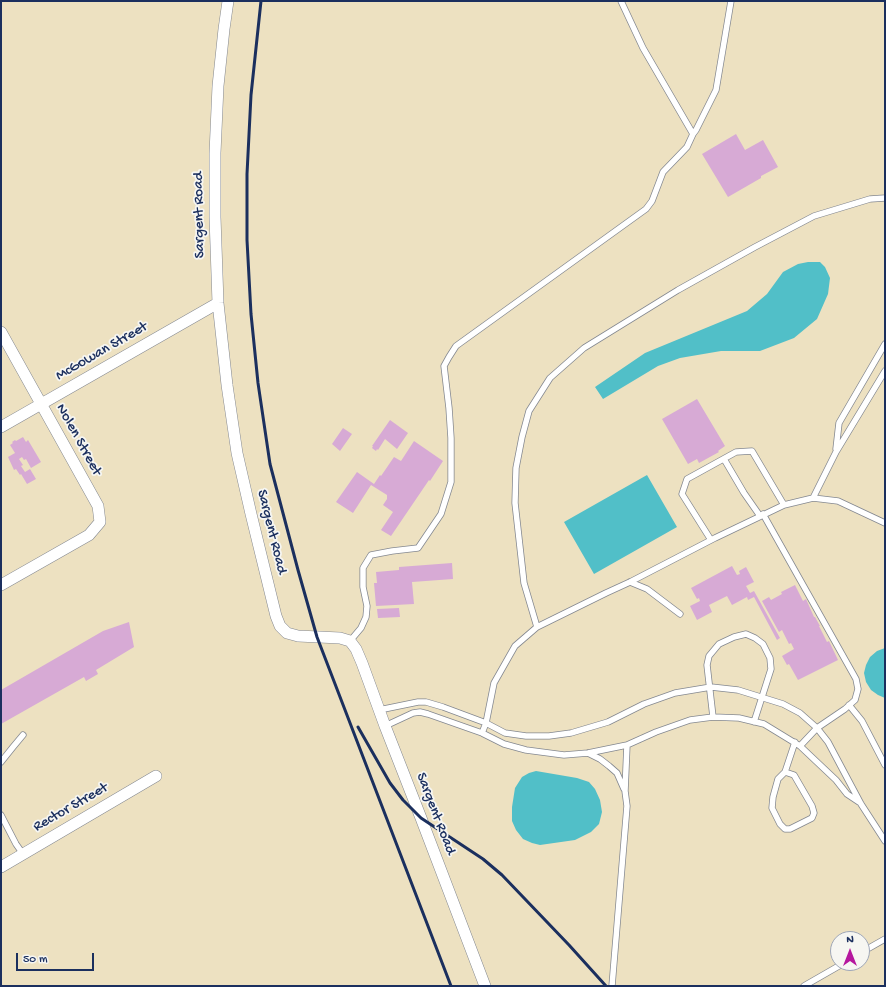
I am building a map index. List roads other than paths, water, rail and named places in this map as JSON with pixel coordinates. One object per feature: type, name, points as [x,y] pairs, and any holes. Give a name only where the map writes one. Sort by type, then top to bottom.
[{"type":"street","name":"Sargent Road","points":[[228,1],[218,86],[215,153],[215,217],[218,302],[227,385],[237,453],[276,616],[280,626],[287,633],[298,636],[340,638],[350,642],[356,649],[485,986]]},
{"type":"street","name":"McGowan Street","points":[[1,427],[218,302]]},
{"type":"street","name":"Nolen Street","points":[[1,332],[98,506],[100,522],[88,535],[1,585]]},
{"type":"street","name":"Rector Street","points":[[1,867],[156,776]]},
{"type":"lane","points":[[621,1],[643,48],[693,134]]},
{"type":"lane","points":[[350,642],[361,628],[366,617],[363,568],[371,555],[418,548],[441,514],[451,482],[451,438],[444,366],[448,357],[456,346],[646,209],[652,201],[663,172],[687,147],[716,90],[731,1]]},
{"type":"lane","points":[[537,626],[524,583],[515,503],[516,468],[522,437],[530,411],[550,378],[584,348],[678,290],[755,247],[814,216],[870,199],[885,198]]},
{"type":"lane","points":[[836,452],[839,423],[885,344]]},
{"type":"lane","points":[[813,498],[836,452],[885,371]]},
{"type":"lane","points":[[711,540],[682,494],[688,479],[736,452],[752,451],[784,505]]},
{"type":"lane","points":[[724,459],[744,493],[762,515],[856,680],[858,689],[854,700],[845,709],[817,728],[800,746]]},
{"type":"lane","points":[[482,734],[486,723],[494,683],[514,646],[537,626],[630,582],[711,540],[784,505],[813,498],[838,500],[885,523]]},
{"type":"lane","points":[[630,582],[647,589],[680,614]]},
{"type":"lane","points":[[713,717],[711,687],[707,665],[709,656],[719,644],[734,637],[746,634],[763,644],[770,658],[771,669],[754,722]]},
{"type":"lane","points":[[379,710],[418,702],[426,702],[486,723],[505,733],[526,736],[549,736],[571,733],[608,722],[644,704],[675,693],[711,687],[738,690],[783,704],[800,713],[817,728],[828,742],[861,804],[884,838]]},
{"type":"lane","points":[[849,705],[862,721],[885,765]]},
{"type":"lane","points":[[385,726],[413,713],[420,712],[482,734],[504,744],[526,750],[564,755],[588,753],[627,745],[690,720],[713,717],[738,718],[764,724],[795,742],[836,780],[848,794],[861,804]]},
{"type":"lane","points":[[1,762],[23,735]]},
{"type":"lane","points":[[785,772],[794,776],[812,806],[814,814],[812,818],[790,829],[785,829],[780,824],[772,808],[773,797],[778,780],[785,772],[795,742]]},
{"type":"lane","points":[[612,986],[627,806],[625,791],[627,745]]},
{"type":"lane","points":[[588,753],[600,759],[617,773],[625,791]]},
{"type":"lane","points":[[1,815],[23,854]]},
{"type":"lane","points":[[870,947],[885,939]]},
{"type":"lane","points":[[804,986],[830,971]]},
{"type":"water","points":[[820,262],[825,267],[830,278],[828,294],[817,319],[794,338],[760,351],[721,351],[680,358],[658,366],[603,399],[595,387],[645,353],[747,311],[767,294],[783,272],[798,264]]},
{"type":"water","points":[[647,475],[677,527],[594,574],[564,522]]},
{"type":"water","points":[[885,648],[885,698],[871,690],[866,682],[864,673],[870,657],[877,651]]},
{"type":"water","points":[[536,771],[577,778],[589,782],[595,789],[600,800],[602,812],[599,824],[591,832],[575,840],[540,845],[523,839],[516,830],[512,821],[512,807],[515,788],[522,777]]},
{"type":"railway","points":[[261,1],[251,95],[247,174],[247,240],[251,314],[258,383],[270,464],[317,637],[451,986]]},
{"type":"railway","points":[[358,727],[390,783],[403,800],[421,818],[483,859],[502,875],[606,986]]}]
